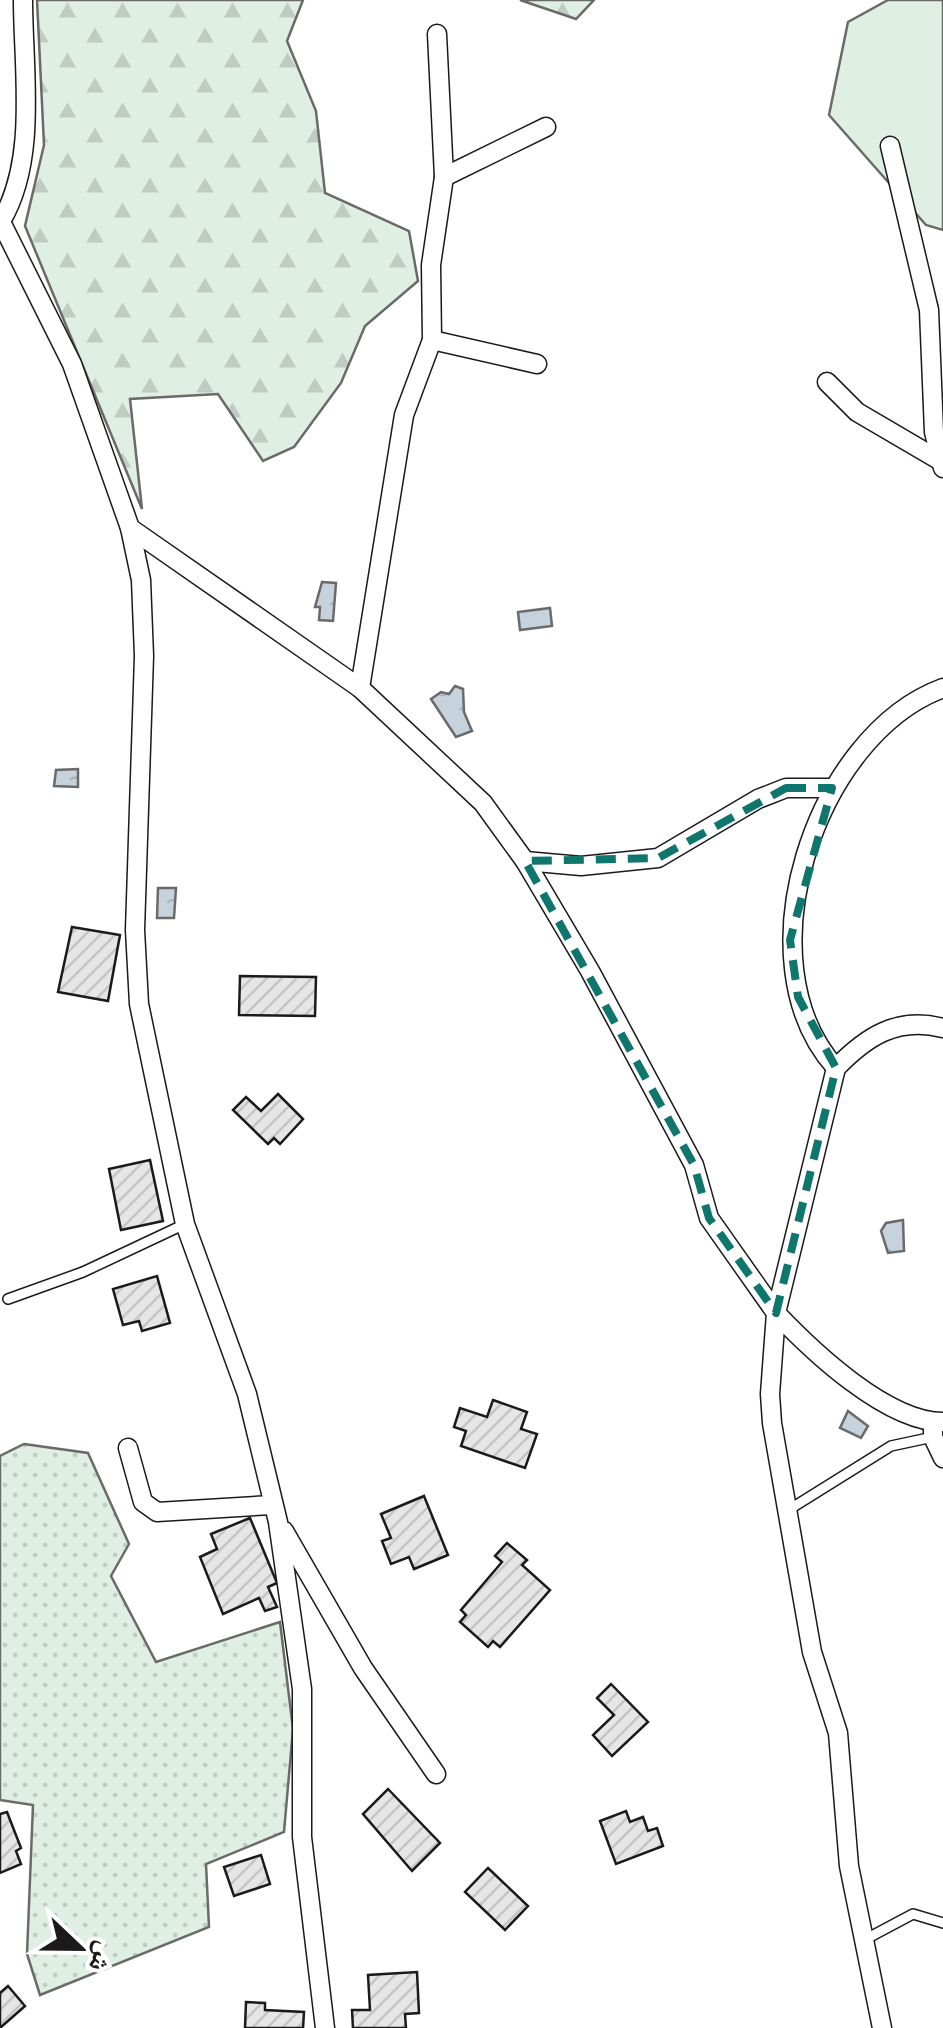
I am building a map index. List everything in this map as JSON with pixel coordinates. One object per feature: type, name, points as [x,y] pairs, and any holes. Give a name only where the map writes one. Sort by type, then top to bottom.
[{"type":"street","points":[[23,0],[24,130],[14,200],[0,220],[72,364],[130,528],[140,580],[144,656],[135,930],[139,1004],[185,1224],[248,1394],[275,1514],[302,1689],[302,1836],[325,2028]]},
{"type":"street","points":[[360,688],[404,415],[432,340],[431,265],[444,177],[437,34]]},
{"type":"street","points":[[444,177],[546,127]]},
{"type":"street","points":[[890,146],[928,310],[941,464]]},
{"type":"street","points":[[432,340],[537,364]]},
{"type":"street","points":[[827,382],[857,412],[941,464]]},
{"type":"street","points":[[130,528],[360,688],[458,776],[525,861],[694,1164],[710,1218],[776,1313],[812,1349],[866,1389],[910,1417],[936,1427],[943,1458]]},
{"type":"street","points":[[836,1068],[806,1018],[790,963],[792,919],[832,788],[886,719],[920,696],[943,688]]},
{"type":"street","points":[[525,861],[582,866],[658,858],[758,799],[786,788],[832,788]]},
{"type":"street","points":[[882,2028],[850,1866],[838,1734],[812,1652],[770,1394],[776,1313],[836,1068],[864,1039],[904,1026],[943,1028]]},
{"type":"street","points":[[128,1448],[143,1502],[157,1512],[275,1514]]},
{"type":"street","points":[[275,1514],[363,1668],[436,1774]]},
{"type":"lane","points":[[8,1299],[82,1272],[185,1224]]},
{"type":"lane","points":[[790,1509],[892,1446],[936,1427]]},
{"type":"lane","points":[[863,1941],[913,1914],[943,1922]]},
{"type":"highlighted area","points":[[786,788],[832,788],[790,940],[798,997],[836,1068],[776,1313],[709,1218],[694,1165],[525,861],[658,858]]},
{"type":"green space","points":[[37,0],[303,0],[287,41],[316,111],[325,193],[409,231],[418,281],[365,326],[341,383],[294,447],[263,461],[218,394],[130,399],[142,509],[25,226],[44,145]]},
{"type":"green space","points":[[520,0],[594,0],[576,19]]},
{"type":"green space","points":[[888,0],[943,0],[943,230],[926,225],[829,115],[848,22]]},
{"type":"green space","points":[[24,1444],[88,1453],[129,1544],[111,1576],[156,1662],[280,1622],[293,1729],[284,1832],[206,1864],[209,1927],[40,1995],[27,1954],[33,1805],[0,1800],[0,1456]]},
{"type":"water","points":[[322,582],[336,583],[333,621],[319,620],[320,607],[315,607]]},
{"type":"water","points":[[550,608],[552,626],[520,630],[518,612]]},
{"type":"water","points":[[455,686],[463,689],[464,712],[472,731],[456,737],[431,699],[441,692],[449,694]]},
{"type":"water","points":[[78,769],[78,787],[54,786],[56,770]]},
{"type":"water","points":[[158,888],[176,888],[174,918],[157,918]]},
{"type":"water","points":[[903,1220],[904,1251],[888,1253],[881,1231],[886,1223]]},
{"type":"water","points":[[848,1411],[868,1426],[861,1438],[840,1428]]},
{"type":"building","points":[[72,927],[120,935],[108,1001],[58,992]]},
{"type":"building","points":[[240,976],[316,977],[315,1016],[239,1015]]},
{"type":"building","points":[[278,1094],[303,1119],[280,1144],[274,1138],[268,1144],[233,1110],[246,1097],[261,1111]]},
{"type":"building","points":[[150,1160],[163,1221],[121,1230],[109,1169]]},
{"type":"building","points":[[157,1276],[170,1323],[142,1331],[139,1321],[123,1325],[113,1289]]},
{"type":"building","points":[[493,1400],[527,1412],[521,1429],[537,1434],[525,1468],[461,1446],[466,1431],[454,1427],[460,1408],[487,1417]]},
{"type":"building","points":[[424,1496],[448,1555],[414,1569],[409,1557],[391,1564],[382,1541],[391,1538],[381,1514]]},
{"type":"building","points":[[250,1518],[277,1583],[268,1587],[277,1607],[265,1611],[259,1598],[223,1614],[200,1557],[217,1549],[211,1534]]},
{"type":"building","points":[[507,1543],[527,1560],[522,1565],[550,1590],[500,1647],[493,1641],[488,1647],[460,1622],[466,1615],[461,1610],[502,1562],[495,1556]]},
{"type":"building","points":[[611,1684],[648,1722],[612,1756],[593,1735],[614,1715],[597,1698]]},
{"type":"building","points":[[388,1789],[440,1843],[412,1871],[363,1814]]},
{"type":"building","points":[[626,1811],[630,1822],[643,1817],[648,1831],[657,1828],[663,1846],[616,1864],[600,1821]]},
{"type":"building","points":[[7,1812],[21,1848],[16,1851],[21,1864],[0,1873],[0,1814]]},
{"type":"building","points":[[261,1855],[270,1884],[234,1896],[224,1867]]},
{"type":"building","points":[[488,1868],[528,1906],[505,1930],[465,1892]]},
{"type":"building","points":[[417,1972],[419,2013],[405,2014],[406,2028],[353,2028],[352,2010],[370,2010],[368,1975]]},
{"type":"building","points":[[8,1986],[25,2006],[0,2028],[0,1993]]},
{"type":"building","points":[[246,2002],[265,2003],[265,2010],[304,2012],[303,2028],[245,2028]]}]
